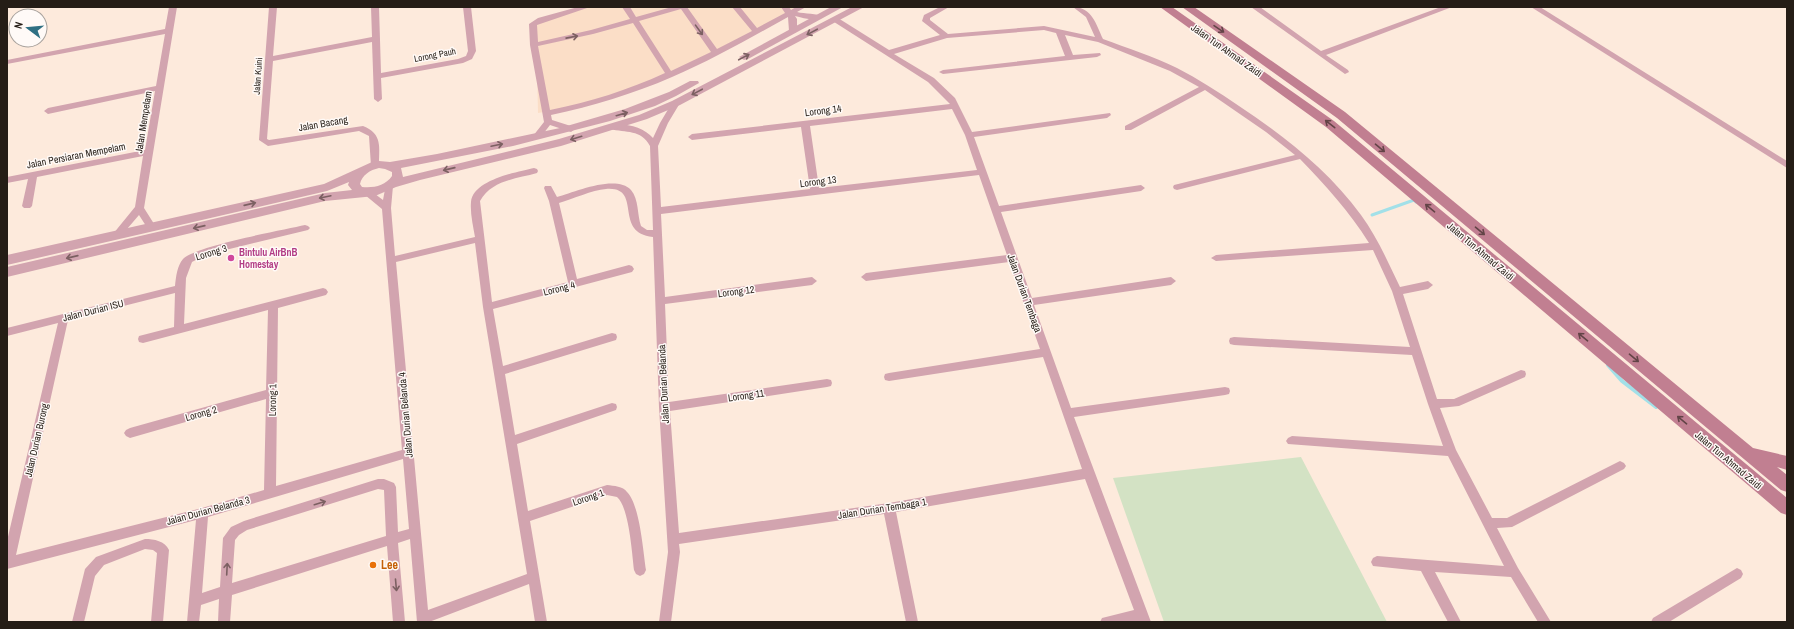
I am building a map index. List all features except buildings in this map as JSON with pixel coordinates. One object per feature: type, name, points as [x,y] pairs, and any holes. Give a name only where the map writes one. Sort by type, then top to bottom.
[{"type":"main road","name":"Jalan Tun Ahmad Zaidi","points":[[1165,7],[1218,43],[1330,124],[1787,508]]},
{"type":"main road","name":"Jalan Tun Ahmad Zaidi","points":[[1187,7],[1341,116],[1787,485]]},
{"type":"main road","points":[[1744,449],[1759,456],[1787,463]]},
{"type":"street","name":"Jalan Mempelam","points":[[118,234],[139,208],[173,7]]},
{"type":"street","name":"Jalan Kuini","points":[[268,144],[263,140],[273,7]]},
{"type":"street","points":[[376,7],[378,99]]},
{"type":"street","name":"Lorong Pauh","points":[[378,76],[460,61],[469,57],[472,51],[467,7]]},
{"type":"street","points":[[537,136],[548,122],[534,45],[533,24],[534,22],[586,7]]},
{"type":"street","points":[[626,7],[670,75]]},
{"type":"street","points":[[534,45],[580,36],[681,7],[716,52]]},
{"type":"street","points":[[736,7],[756,31]]},
{"type":"street","points":[[547,113],[595,103],[632,91],[670,75],[716,52],[756,31],[788,10],[802,7]]},
{"type":"street","points":[[7,260],[327,186],[375,166],[390,166],[421,162],[571,129],[632,112],[684,89],[838,7]]},
{"type":"street","points":[[7,272],[325,197],[375,192],[419,176],[561,142],[613,127],[643,117],[676,103],[859,7]]},
{"type":"street","points":[[945,7],[927,17],[926,21],[946,36]]},
{"type":"street","points":[[1077,7],[1089,16],[1100,40]]},
{"type":"street","points":[[1257,7],[1345,72]]},
{"type":"street","points":[[1428,7],[1435,12]]},
{"type":"street","points":[[1320,54],[1448,7]]},
{"type":"street","points":[[1535,7],[1787,165]]},
{"type":"street","points":[[788,10],[807,17],[819,17]]},
{"type":"street","points":[[788,10],[793,19],[793,31]]},
{"type":"street","name":"Jalan Durian Tembaga","points":[[835,20],[931,80],[956,106],[969,134],[1089,473],[1144,618]]},
{"type":"street","points":[[888,53],[946,36],[1044,28],[1100,40],[1173,69],[1205,87],[1269,130],[1302,156],[1340,195],[1358,217],[1376,246],[1398,291],[1433,404],[1451,451],[1514,572],[1545,622]]},
{"type":"street","points":[[1059,30],[1070,59]]},
{"type":"street","points":[[7,62],[169,31]]},
{"type":"street","points":[[269,58],[376,39]]},
{"type":"street","points":[[943,72],[1097,55]]},
{"type":"street","points":[[1128,128],[1205,87]]},
{"type":"street","points":[[48,111],[159,88]]},
{"type":"street","points":[[654,146],[664,123],[676,103]]},
{"type":"street","name":"Lorong 14","points":[[692,137],[956,106]]},
{"type":"street","points":[[969,134],[1108,115]]},
{"type":"street","points":[[548,122],[571,129]]},
{"type":"street","points":[[805,123],[814,192]]},
{"type":"street","points":[[613,127],[627,128],[646,133],[654,146]]},
{"type":"street","name":"Jalan Bacang","points":[[268,144],[360,128],[370,132],[372,136],[375,166]]},
{"type":"street","name":"Jalan Durian Belanda","points":[[654,146],[664,407],[674,552],[665,622]]},
{"type":"street","name":"Jalan Persiaran Mempelam","points":[[7,180],[149,152]]},
{"type":"street","points":[[1177,187],[1302,156]]},
{"type":"street","points":[[390,166],[395,168],[398,176],[391,185]]},
{"type":"street","points":[[534,171],[488,184],[479,192],[475,201],[488,306],[540,622]]},
{"type":"street","name":"Lorong 13","points":[[656,211],[982,172]]},
{"type":"street","points":[[360,173],[354,181],[354,185],[359,191],[366,193],[386,208]]},
{"type":"street","points":[[27,206],[33,175]]},
{"type":"street","name":"Jalan Durian Belanda 4","points":[[391,185],[386,208],[423,620]]},
{"type":"street","points":[[554,200],[615,185],[624,188],[629,192],[637,227],[641,232],[647,235],[657,234]]},
{"type":"street","points":[[548,188],[554,200],[574,285]]},
{"type":"street","points":[[995,210],[1141,188]]},
{"type":"street","points":[[139,208],[151,227]]},
{"type":"street","name":"Lorong 3","points":[[179,330],[180,288],[184,264],[203,252],[305,228]]},
{"type":"street","points":[[391,260],[479,239]]},
{"type":"street","points":[[1216,258],[1376,246]]},
{"type":"street","points":[[866,277],[1012,258]]},
{"type":"street","name":"Lorong 4","points":[[488,306],[574,285],[629,269]]},
{"type":"street","name":"Lorong 12","points":[[660,301],[812,281]]},
{"type":"street","points":[[1028,302],[1171,281]]},
{"type":"street","points":[[1398,291],[1428,285]]},
{"type":"street","name":"Jalan Durian ISU","points":[[7,332],[180,288]]},
{"type":"street","points":[[144,340],[324,292]]},
{"type":"street","name":"Lorong 1","points":[[270,493],[273,306]]},
{"type":"street","name":"Jalan Durian Burong","points":[[7,563],[64,318]]},
{"type":"street","points":[[499,372],[612,338]]},
{"type":"street","points":[[1234,341],[1417,351]]},
{"type":"street","points":[[889,377],[1047,352]]},
{"type":"street","points":[[1433,404],[1455,403],[1521,374]]},
{"type":"street","name":"Lorong 11","points":[[664,407],[827,383]]},
{"type":"street","points":[[1069,413],[1225,391]]},
{"type":"street","name":"Lorong 2","points":[[130,433],[272,393]]},
{"type":"street","points":[[511,441],[612,407]]},
{"type":"street","points":[[1292,442],[1451,451]]},
{"type":"street","name":"Jalan Durian Belanda 3","points":[[7,563],[202,513],[408,453]]},
{"type":"street","points":[[1488,523],[1508,523],[1620,466]]},
{"type":"street","name":"Jalan Durian Tembaga 1","points":[[673,539],[889,508],[1089,473]]},
{"type":"street","points":[[224,622],[229,538],[235,531],[252,524],[378,484],[384,484],[390,487],[392,539],[399,622]]},
{"type":"street","name":"Lorong 1","points":[[524,518],[607,490],[618,491],[625,497],[632,520],[640,570]]},
{"type":"street","points":[[889,508],[912,622]]},
{"type":"street","points":[[193,622],[202,513]]},
{"type":"street","points":[[195,601],[415,532]]},
{"type":"street","points":[[78,622],[89,573],[93,566],[100,561],[145,544],[155,545],[162,550],[157,622]]},
{"type":"street","points":[[1377,562],[1514,572]]},
{"type":"street","points":[[1426,566],[1455,622]]},
{"type":"street","points":[[1657,622],[1737,574]]},
{"type":"street","points":[[423,620],[533,577]]},
{"type":"street","points":[[1106,622],[1144,618]]},
{"type":"shaded area","points":[[587,7],[802,7],[674,74],[595,103],[538,113],[536,21]]},
{"type":"green space","points":[[1301,457],[1387,622],[1164,622],[1113,478]]},
{"type":"waterway","points":[[1372,215],[1414,200],[1416,202]]},
{"type":"waterway","points":[[1608,365],[1622,381],[1656,407]]},
{"type":"place","name":"Bintulu AirBnB Homestay","points":[[231,258]]},
{"type":"place","name":"Lee","points":[[373,565]]}]
